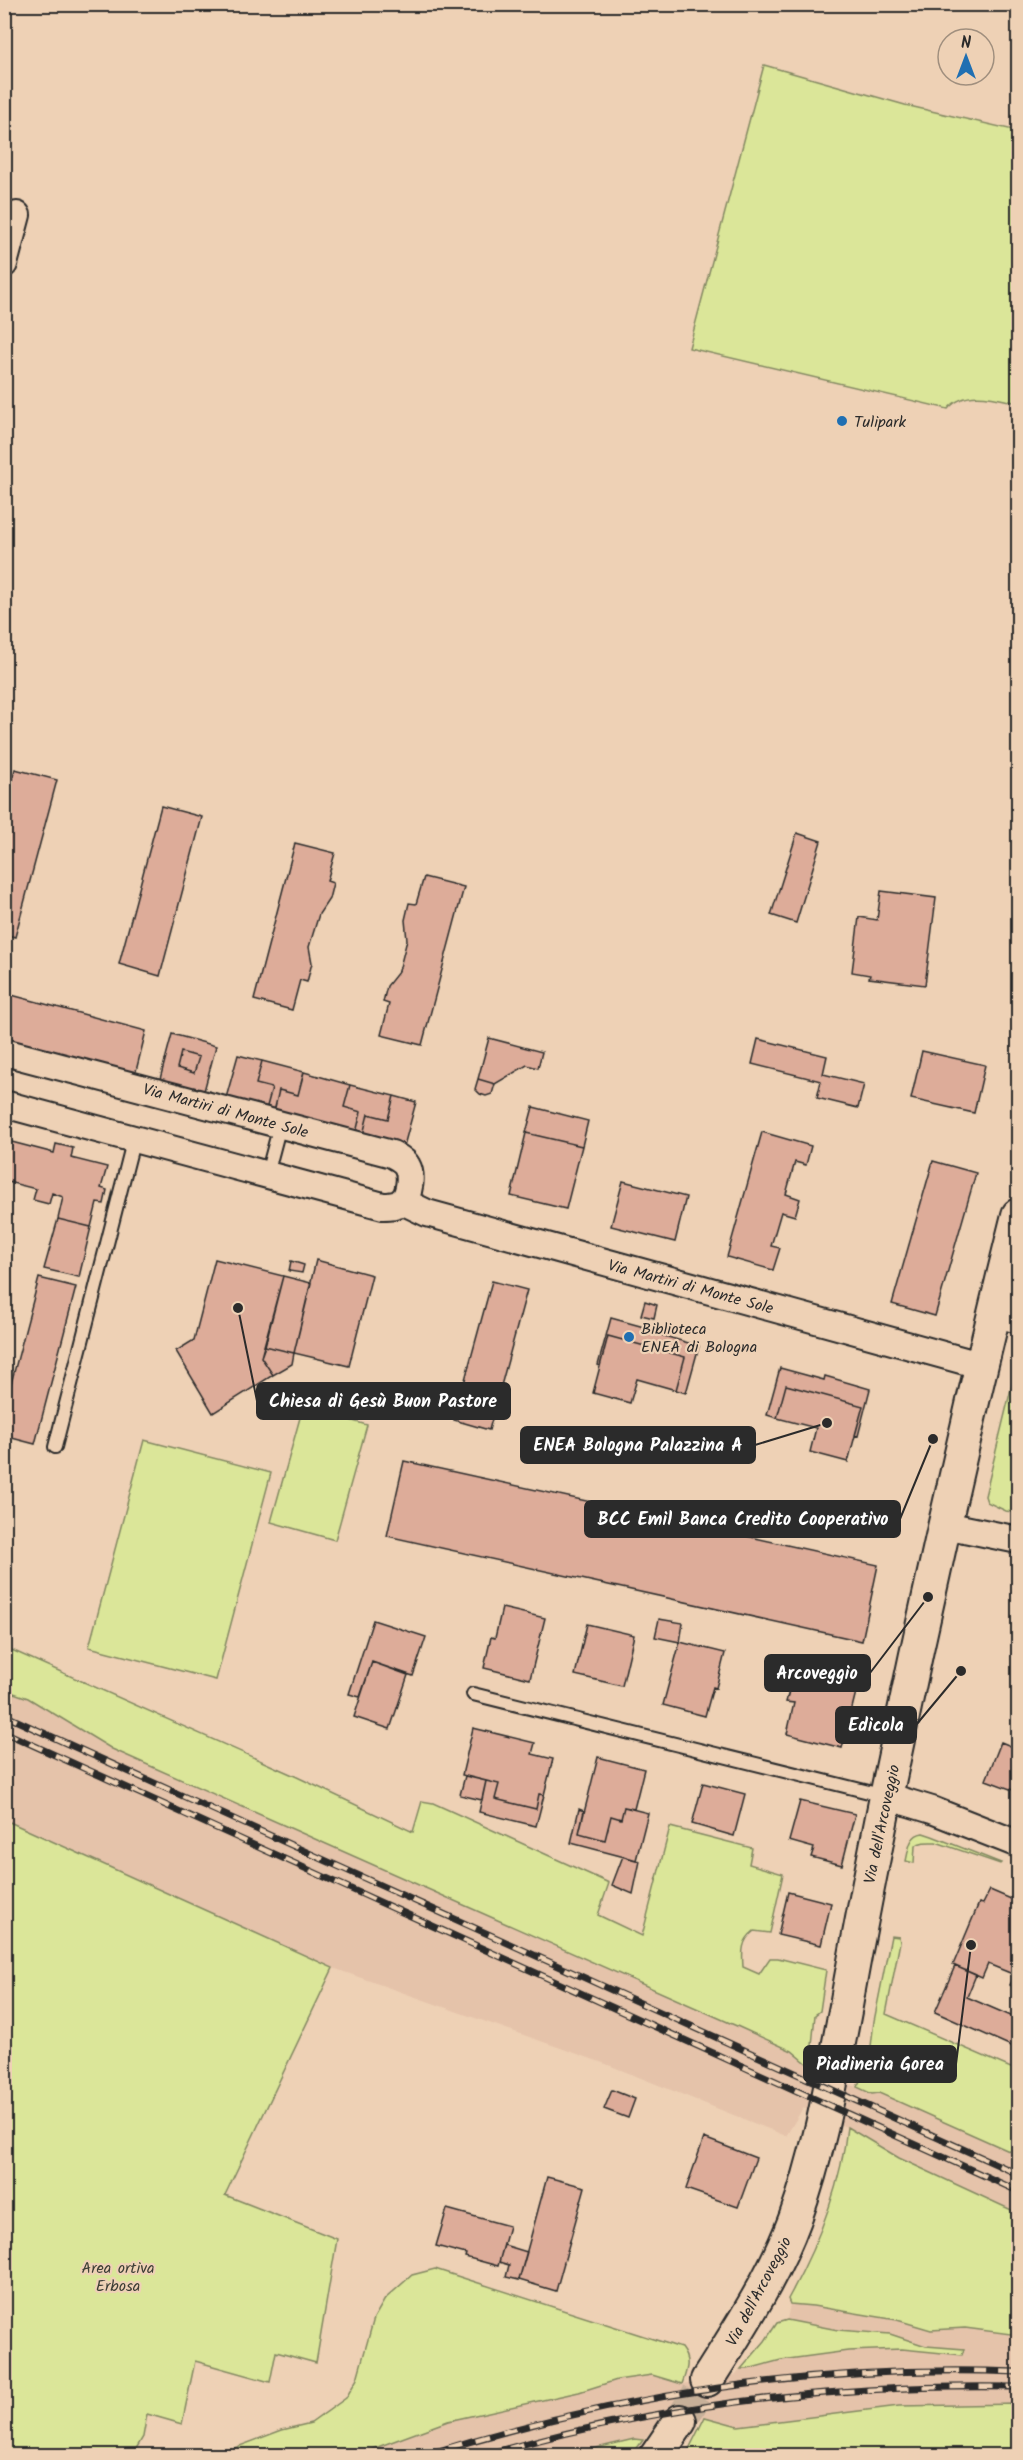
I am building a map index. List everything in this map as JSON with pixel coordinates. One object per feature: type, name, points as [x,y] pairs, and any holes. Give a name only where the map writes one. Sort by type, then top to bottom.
[{"type":"street","points":[[4,264],[17,215]]},
{"type":"street","name":"Via Martiri di Monte Sole","points":[[4,1052],[392,1154],[407,1166],[410,1177],[407,1192],[402,1201],[393,1206],[384,1206],[4,1104]]},
{"type":"street","name":"Via Martiri di Monte Sole","points":[[402,1201],[427,1213],[983,1366]]},
{"type":"street","name":"Via dell'Arcoveggio","points":[[707,2379],[735,2337],[769,2275],[794,2220],[807,2181],[831,2086],[886,1796],[945,1525],[983,1366],[1007,1317],[1018,1215]]},
{"type":"street","points":[[945,1525],[1018,1540]]},
{"type":"street","points":[[886,1796],[932,1810],[1018,1844]]},
{"type":"street","points":[[656,2456],[680,2421]]},
{"type":"lane","points":[[267,1174],[280,1125]]},
{"type":"lane","points":[[55,1447],[135,1138]]},
{"type":"lane","points":[[473,1694],[886,1796]]},
{"type":"shaded area","points":[[5,1647],[295,1776],[720,1979],[810,2066],[856,2087],[869,2063],[1018,2117],[1018,2455],[686,2455],[705,2417],[655,2425],[632,2455],[216,2455],[282,2430],[311,2423],[346,2398],[357,2380],[681,2348],[687,2356],[688,2365],[682,2384],[735,2375],[765,2341],[777,2323],[787,2320],[790,2304],[788,2299],[814,2251],[831,2199],[844,2156],[846,2127],[803,2108],[786,2136],[606,2064],[333,1968],[5,1820]]},
{"type":"green space","points":[[764,65],[905,105],[1018,131],[1018,403],[981,396],[963,398],[948,409],[689,348]]},
{"type":"green space","points":[[1018,1360],[1018,1513],[1006,1511],[987,1502],[985,1496]]},
{"type":"green space","points":[[303,1407],[367,1425],[335,1540],[271,1522]]},
{"type":"green space","points":[[144,1440],[271,1473],[216,1680],[89,1647]]},
{"type":"green space","points":[[5,1647],[295,1776],[413,1832],[422,1801],[433,1803],[609,1883],[598,1915],[642,1936],[670,1827],[752,1848],[749,1864],[783,1874],[770,1933],[754,1931],[750,1935],[743,1947],[743,1967],[759,1974],[770,1958],[778,1958],[826,1970],[820,2011],[815,2015],[810,2066],[792,2051],[112,1749],[28,1698],[5,1690]]},
{"type":"green space","name":"Area ortiva Erbosa","points":[[5,1820],[333,1968],[225,2195],[337,2239],[316,2363],[276,2352],[270,2382],[195,2361],[182,2424],[147,2414],[143,2437],[133,2454],[20,2456],[5,2450]]},
{"type":"green space","points":[[923,1833],[1001,1863],[936,1842],[915,1846],[914,1863],[906,1861],[912,1840],[918,1834]]},
{"type":"green space","points":[[891,1936],[899,1937],[900,1942],[886,2014],[1018,2071],[1018,2155],[879,2093],[872,2094],[857,2087],[869,2063],[874,2021]]},
{"type":"green space","points":[[847,2127],[899,2158],[1018,2213],[1018,2335],[965,2328],[931,2330],[897,2320],[790,2304],[788,2299],[809,2258],[826,2216],[839,2172]]},
{"type":"green space","points":[[435,2269],[681,2348],[687,2361],[682,2384],[652,2375],[617,2380],[579,2392],[448,2421],[356,2455],[216,2455],[282,2430],[311,2423],[346,2398],[357,2379],[374,2318],[385,2299],[412,2275]]},
{"type":"green space","points":[[787,2320],[838,2330],[890,2334],[926,2346],[964,2349],[962,2355],[902,2349],[848,2351],[781,2360],[741,2369],[777,2323]]},
{"type":"green space","points":[[1018,2404],[1018,2455],[686,2455],[705,2417],[738,2426],[899,2406]]},
{"type":"green space","points":[[634,2439],[643,2440],[632,2455],[567,2455]]},
{"type":"building","points":[[15,769],[57,780],[15,937],[4,934],[4,810]]},
{"type":"building","points":[[161,806],[202,817],[160,976],[119,964]]},
{"type":"building","points":[[797,833],[821,841],[796,923],[771,915]]},
{"type":"building","points":[[295,843],[335,853],[327,881],[333,883],[329,899],[319,914],[309,947],[312,963],[307,982],[300,980],[292,1010],[254,1000]]},
{"type":"building","points":[[424,877],[464,887],[422,1045],[381,1035],[389,1004],[383,1002],[387,986],[399,971],[407,940],[405,920],[409,903],[416,904]]},
{"type":"building","points":[[881,891],[936,898],[925,985],[869,978],[870,975],[852,972],[859,917],[877,920]]},
{"type":"building","points":[[4,993],[146,1031],[135,1075],[4,1040]]},
{"type":"building","points":[[172,1034],[216,1046],[204,1091],[160,1079]],"holes":[[[181,1052],[199,1057],[194,1073],[177,1068]]]},
{"type":"building","points":[[489,1038],[542,1052],[538,1068],[527,1065],[495,1084],[478,1079]]},
{"type":"building","points":[[758,1039],[827,1056],[823,1074],[864,1084],[858,1108],[817,1098],[821,1081],[752,1064]]},
{"type":"building","points":[[922,1051],[985,1065],[974,1113],[911,1099]]},
{"type":"building","points":[[181,1052],[199,1057],[194,1073],[177,1068]]},
{"type":"building","points":[[238,1055],[262,1061],[256,1084],[272,1088],[266,1110],[226,1098]]},
{"type":"building","points":[[262,1061],[304,1072],[298,1095],[279,1090],[274,1112],[266,1110],[272,1088],[256,1084]]},
{"type":"building","points":[[304,1072],[350,1085],[344,1107],[361,1112],[356,1133],[274,1112],[279,1090],[298,1095]]},
{"type":"building","points":[[478,1079],[495,1084],[492,1094],[486,1096],[475,1089]]},
{"type":"building","points":[[350,1085],[394,1096],[388,1119],[368,1114],[363,1135],[356,1133],[361,1112],[344,1107]]},
{"type":"building","points":[[394,1096],[416,1102],[404,1146],[363,1135],[368,1114],[388,1119]]},
{"type":"building","points":[[533,1107],[588,1121],[582,1146],[526,1133]]},
{"type":"building","points":[[762,1132],[811,1146],[806,1165],[795,1162],[786,1194],[800,1199],[795,1216],[781,1212],[771,1246],[780,1248],[773,1270],[727,1257]]},
{"type":"building","points":[[526,1133],[582,1146],[566,1209],[511,1196]]},
{"type":"building","points":[[4,1140],[54,1153],[56,1144],[73,1148],[71,1158],[107,1167],[101,1188],[107,1190],[104,1204],[97,1203],[91,1227],[58,1219],[63,1197],[52,1193],[49,1204],[33,1200],[36,1189],[4,1181]]},
{"type":"building","points":[[933,1161],[976,1173],[935,1316],[892,1304]]},
{"type":"building","points":[[623,1181],[686,1197],[675,1242],[611,1226]]},
{"type":"building","points":[[58,1219],[91,1227],[79,1277],[44,1269]]},
{"type":"building","points":[[215,1259],[283,1276],[261,1357],[273,1375],[213,1413],[176,1351],[194,1340]]},
{"type":"building","points":[[316,1260],[372,1275],[349,1366],[294,1353]]},
{"type":"building","points":[[291,1261],[304,1265],[302,1273],[289,1271]]},
{"type":"building","points":[[283,1276],[311,1283],[294,1353],[265,1346]]},
{"type":"building","points":[[39,1278],[76,1287],[35,1444],[4,1436],[4,1410]]},
{"type":"building","points":[[492,1281],[527,1290],[489,1430],[454,1420]]},
{"type":"building","points":[[645,1301],[657,1305],[654,1318],[641,1315]]},
{"type":"building","points":[[611,1318],[655,1330],[654,1333],[699,1346],[686,1393],[676,1390],[685,1357],[608,1336],[600,1366],[598,1365]]},
{"type":"building","points":[[608,1336],[685,1357],[676,1390],[637,1379],[630,1403],[593,1393]]},
{"type":"building","points":[[265,1346],[294,1353],[292,1364],[273,1375],[261,1357]]},
{"type":"building","points":[[780,1368],[824,1380],[825,1376],[870,1389],[858,1436],[855,1435],[863,1406],[786,1385],[777,1418],[767,1415]]},
{"type":"building","points":[[786,1385],[863,1406],[848,1462],[810,1452],[816,1428],[777,1418]]},
{"type":"building","points":[[404,1461],[878,1565],[862,1641],[387,1536]]},
{"type":"building","points":[[502,1608],[545,1618],[530,1679],[484,1668],[491,1637],[495,1638]]},
{"type":"building","points":[[659,1619],[683,1623],[680,1642],[655,1637]]},
{"type":"building","points":[[373,1620],[426,1637],[413,1676],[372,1662],[360,1697],[349,1694]]},
{"type":"building","points":[[587,1624],[634,1635],[622,1686],[575,1675]]},
{"type":"building","points":[[680,1642],[725,1653],[716,1688],[713,1687],[705,1716],[663,1705]]},
{"type":"building","points":[[372,1662],[408,1675],[390,1729],[354,1717]]},
{"type":"building","points":[[795,1669],[858,1684],[842,1748],[787,1734],[794,1703],[786,1702]]},
{"type":"building","points":[[473,1728],[535,1743],[532,1754],[553,1759],[544,1795],[539,1794],[536,1809],[495,1799],[499,1784],[462,1775]]},
{"type":"building","points":[[1001,1742],[1018,1749],[1018,1792],[986,1780]]},
{"type":"building","points":[[598,1757],[644,1769],[634,1809],[624,1807],[621,1819],[611,1816],[605,1840],[579,1833]]},
{"type":"building","points":[[465,1776],[486,1781],[482,1800],[460,1795]]},
{"type":"building","points":[[486,1781],[499,1784],[495,1799],[536,1809],[539,1794],[544,1795],[536,1826],[479,1812]]},
{"type":"building","points":[[703,1783],[745,1794],[734,1836],[692,1824]]},
{"type":"building","points":[[800,1801],[855,1814],[842,1865],[811,1857],[814,1848],[789,1841]]},
{"type":"building","points":[[624,1807],[648,1813],[636,1860],[571,1843],[579,1809],[584,1811],[579,1833],[605,1840],[611,1816],[621,1819]]},
{"type":"building","points":[[623,1856],[640,1861],[633,1894],[612,1885]]},
{"type":"building","points":[[990,1890],[1018,1902],[1018,1989],[1010,1985],[1015,1975],[988,1964],[982,1978],[953,1965],[979,1903],[983,1904]]},
{"type":"building","points":[[788,1892],[831,1903],[821,1945],[778,1935]]},
{"type":"building","points":[[955,1966],[976,1975],[967,1997],[1018,2019],[1018,2049],[935,2012]]},
{"type":"building","points":[[612,2090],[635,2099],[628,2118],[604,2109]]},
{"type":"building","points":[[704,2138],[756,2158],[738,2207],[686,2189]]},
{"type":"building","points":[[547,2177],[585,2187],[556,2291],[519,2280]]},
{"type":"building","points":[[447,2209],[509,2226],[498,2266],[436,2246]]},
{"type":"building","points":[[504,2245],[527,2252],[519,2280],[506,2277],[509,2265],[499,2262]]},
{"type":"tunnel","points":[[680,2421],[707,2380]]},
{"type":"railway","points":[[4,1715],[1018,2174]]},
{"type":"railway","points":[[4,1732],[1018,2191]]},
{"type":"railway","points":[[422,2456],[568,2416],[717,2388],[868,2373],[1018,2372]]},
{"type":"railway","points":[[482,2456],[614,2423],[748,2401],[883,2389],[1018,2387]]},
{"type":"place","name":"Tulipark","points":[[842,421]]},
{"type":"place","name":"Chiesa di Gesù Buon Pastore","points":[[238,1308]]},
{"type":"place","name":"Biblioteca ENEA di Bologna","points":[[629,1337]]},
{"type":"place","name":"ENEA Bologna Palazzina A","points":[[827,1423]]},
{"type":"place","name":"BCC Emil Banca Credito Cooperativo","points":[[933,1439]]},
{"type":"place","name":"Arcoveggio","points":[[928,1597]]},
{"type":"place","name":"Edicola","points":[[961,1671]]},
{"type":"place","name":"Piadineria Gorea","points":[[971,1945]]}]
